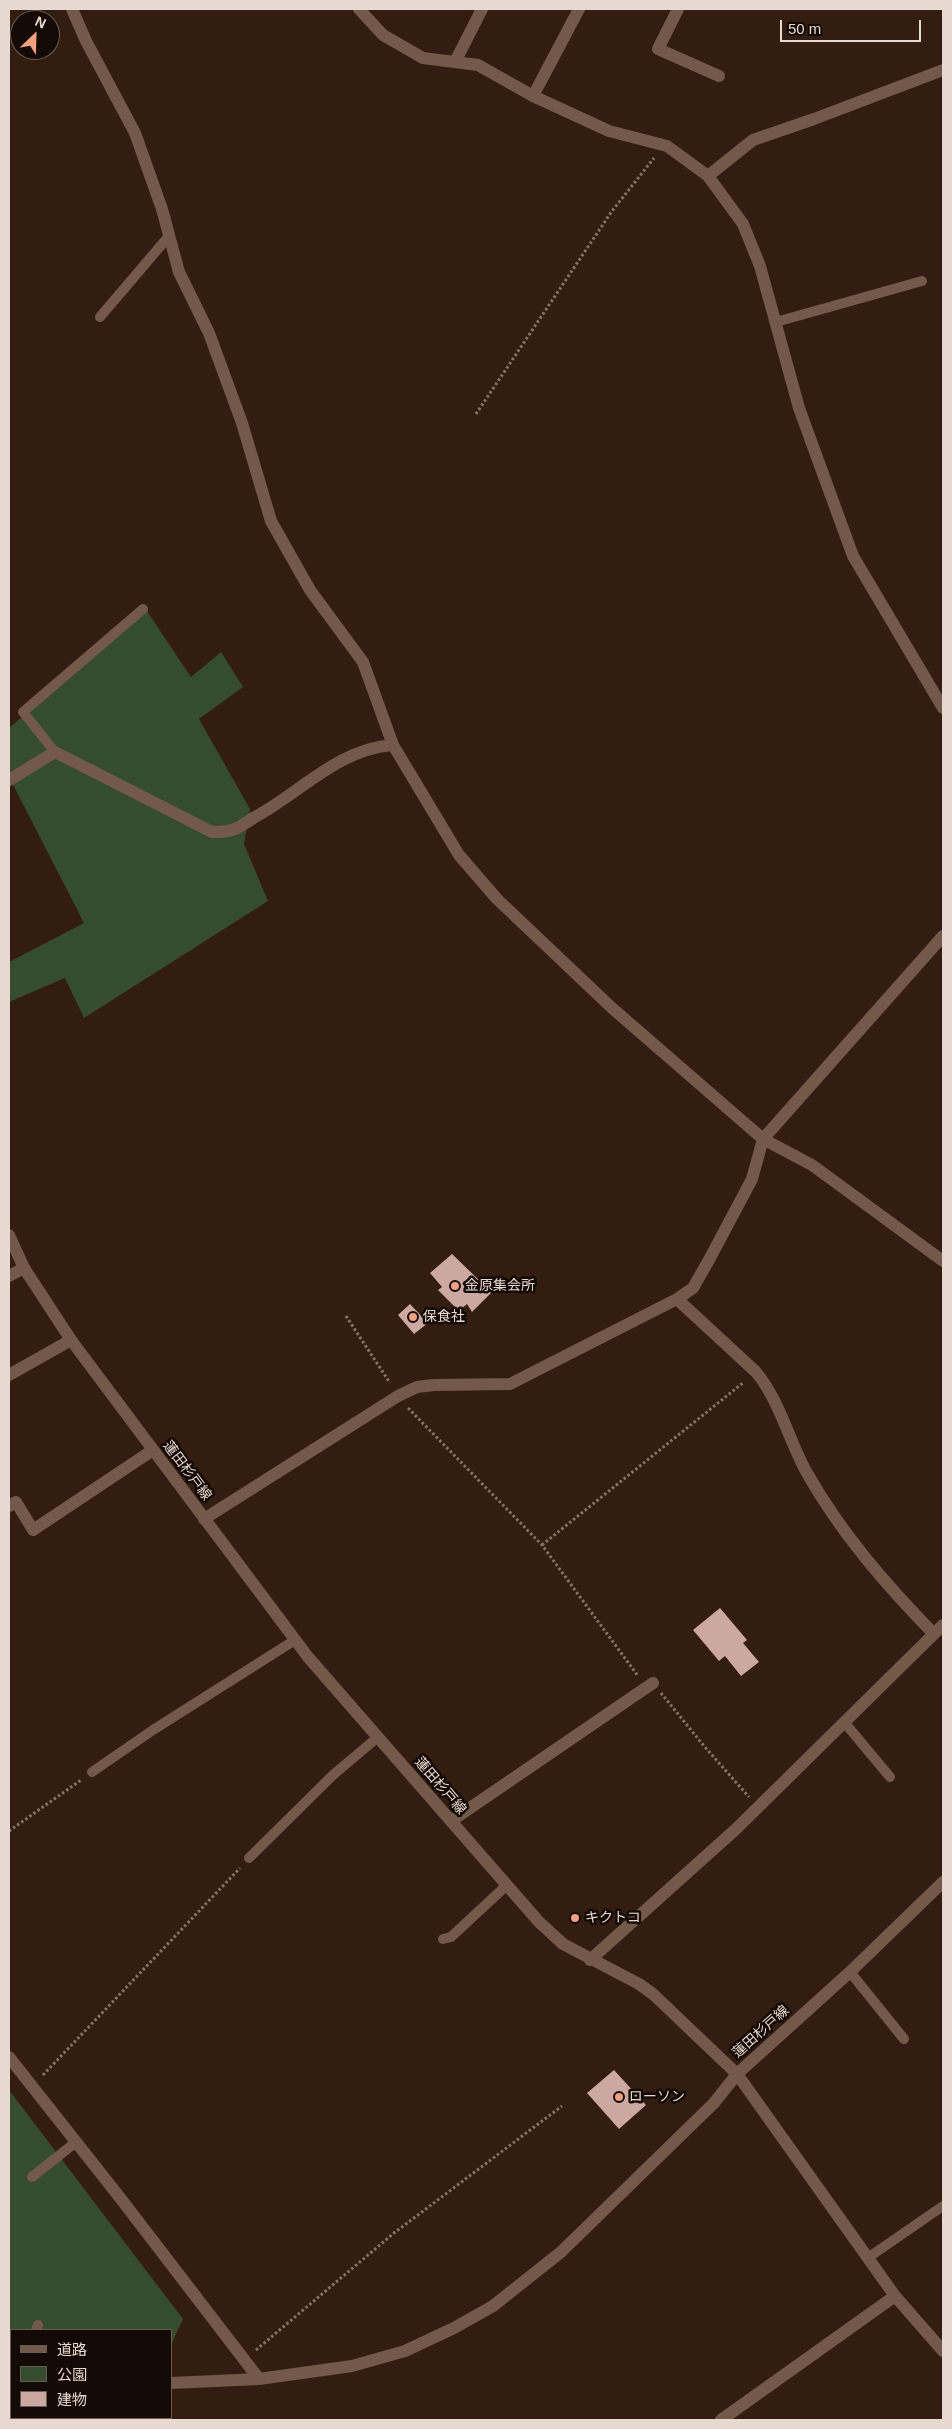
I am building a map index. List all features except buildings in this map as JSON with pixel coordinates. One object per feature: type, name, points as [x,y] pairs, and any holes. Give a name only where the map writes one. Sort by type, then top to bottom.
[{"type":"street","points":[[72,9],[135,133],[179,272],[209,333],[242,423],[271,521],[310,590],[363,662],[393,745],[459,855],[497,899],[612,1008],[764,1139],[812,1165],[943,1261]]},
{"type":"street","points":[[360,9],[383,35],[423,58],[478,65],[534,96],[609,131],[667,146],[708,176],[743,224],[760,266],[799,408],[853,556],[943,708]]},
{"type":"street","points":[[455,62],[482,9]]},
{"type":"street","points":[[534,96],[579,9]]},
{"type":"street","points":[[678,9],[658,49],[719,76]]},
{"type":"street","points":[[708,176],[753,140],[814,120],[943,70]]},
{"type":"street","points":[[9,780],[55,752],[212,832],[231,830],[263,813],[337,763],[356,753],[372,746],[393,745]]},
{"type":"street","points":[[204,1519],[398,1396],[417,1387],[510,1384],[677,1299],[693,1288],[752,1178],[764,1139],[943,936]]},
{"type":"street","name":"蓮田杉戸線","points":[[9,1235],[24,1268],[71,1340],[295,1640],[378,1737],[539,1922],[563,1944],[590,1960],[639,1984],[653,1994],[737,2074],[850,1972],[943,1882]]},
{"type":"street","points":[[9,1276],[24,1268]]},
{"type":"street","points":[[590,1960],[758,1807],[938,1629],[869,1564],[817,1491],[794,1448],[767,1385],[756,1372],[677,1299]]},
{"type":"street","points":[[9,1375],[71,1340]]},
{"type":"street","points":[[9,1506],[16,1502],[32,1530],[153,1450]]},
{"type":"street","points":[[451,1821],[650,1685]]},
{"type":"street","points":[[9,2057],[259,2379]]},
{"type":"street","points":[[173,2386],[259,2379],[352,2366],[405,2351],[454,2328],[493,2306],[561,2252],[714,2103],[737,2074],[895,2296],[943,2352]]},
{"type":"street","points":[[721,2420],[895,2296]]},
{"type":"lane","points":[[100,317],[169,236]]},
{"type":"lane","points":[[776,322],[922,281]]},
{"type":"lane","points":[[55,752],[23,712],[143,609]]},
{"type":"lane","points":[[92,1772],[153,1730],[295,1640]]},
{"type":"lane","points":[[844,1722],[890,1777]]},
{"type":"lane","points":[[249,1858],[334,1775],[378,1737]]},
{"type":"lane","points":[[443,1939],[451,1937],[507,1885]]},
{"type":"lane","points":[[850,1972],[904,2039]]},
{"type":"lane","points":[[32,2176],[76,2142]]},
{"type":"lane","points":[[869,2257],[943,2206]]},
{"type":"path","points":[[476,414],[612,211],[648,164],[667,146]]},
{"type":"path","points":[[346,1316],[398,1396],[426,1428],[542,1545],[650,1685],[758,1807]]},
{"type":"path","points":[[542,1545],[756,1372]]},
{"type":"path","points":[[9,1830],[92,1772]]},
{"type":"path","points":[[32,2086],[249,1858]]},
{"type":"path","points":[[244,2360],[409,2221],[562,2106]]},
{"type":"green space","points":[[147,611],[191,677],[221,652],[243,687],[199,719],[250,809],[244,844],[268,901],[84,1018],[65,978],[9,1002],[9,962],[84,923],[9,777],[9,728]]},
{"type":"green space","points":[[9,2090],[183,2319],[172,2343],[172,2329],[10,2329],[9,2371]]},
{"type":"green space","points":[[9,2411],[10,2419],[138,2419],[136,2420],[9,2420]]},
{"type":"place","name":"金原集会所","points":[[455,1286]]},
{"type":"place","name":"保食社","points":[[413,1317]]},
{"type":"place","name":"キクトコ","points":[[575,1918]]},
{"type":"place","name":"ローソン","points":[[619,2097]]}]
